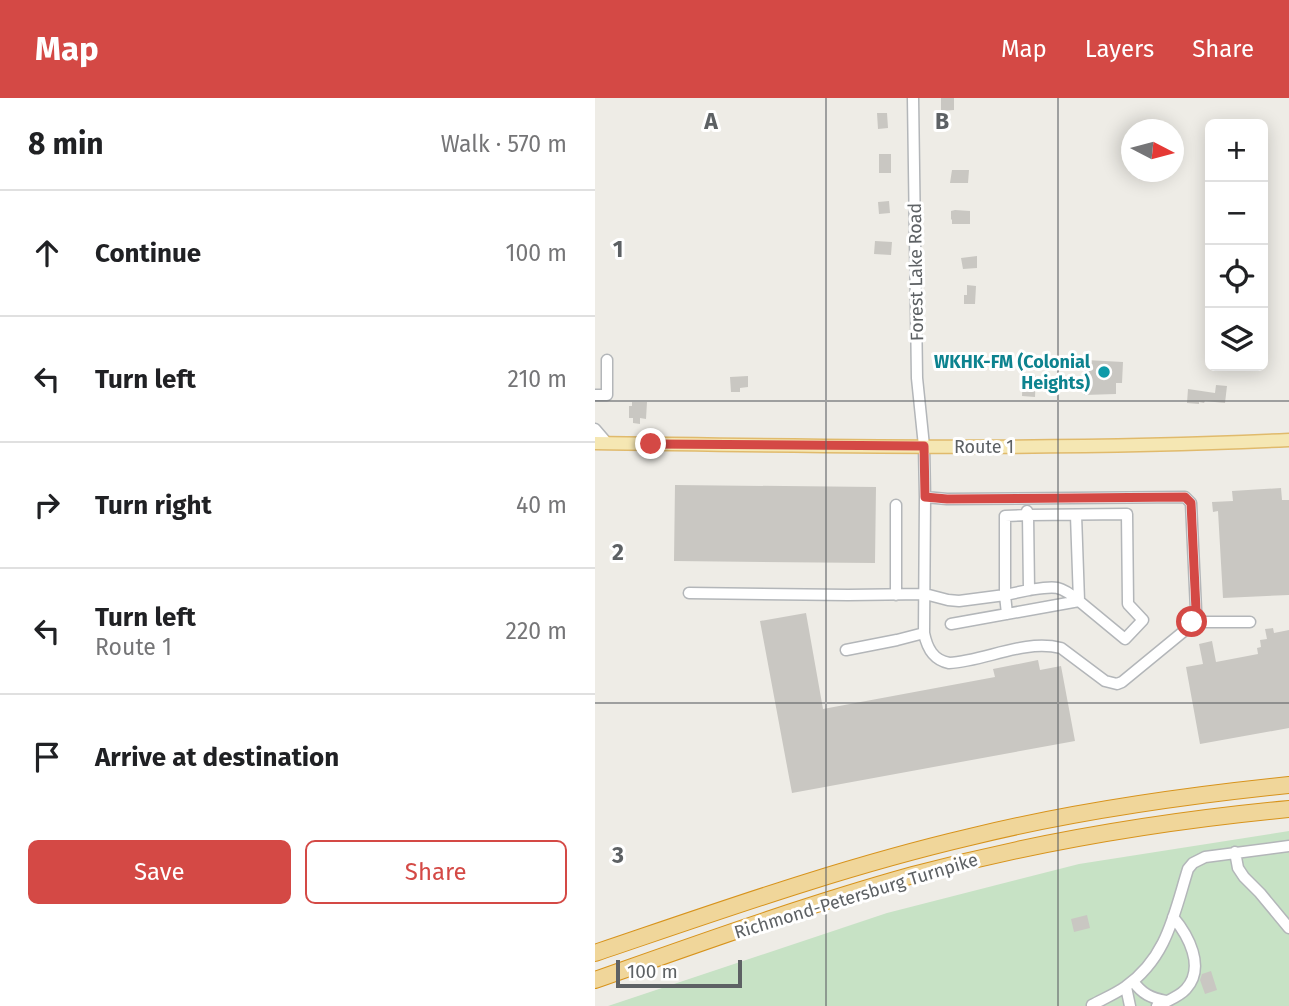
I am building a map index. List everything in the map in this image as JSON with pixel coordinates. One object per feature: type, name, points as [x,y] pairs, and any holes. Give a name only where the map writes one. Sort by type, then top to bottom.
[{"type":"highway","name":"Richmond-Petersburg Turnpike","points":[[595,953],[797,885],[969,837],[1117,807],[1289,785]]},
{"type":"highway","name":"Richmond-Petersburg Turnpike","points":[[595,980],[815,904],[985,857],[1128,829],[1289,809]]},
{"type":"main road","name":"Route 1","points":[[601,443],[1073,447],[1289,440]]},
{"type":"street","name":"Forest Lake Road","points":[[913,98],[917,378],[924,446],[924,633]]},
{"type":"street","points":[[595,395],[607,395],[607,360]]},
{"type":"street","points":[[595,429],[601,443]]},
{"type":"street","points":[[846,650],[924,633],[930,651],[940,662],[955,663],[1042,645],[1061,648],[1105,681],[1117,684],[1192,622],[1196,610],[1189,499],[925,497]]},
{"type":"street","points":[[1027,498],[1029,590]]},
{"type":"street","points":[[896,505],[896,595]]},
{"type":"street","points":[[688,593],[925,594],[959,601],[1005,594],[1054,586],[1069,593],[1125,639],[1143,620],[1128,604],[1128,514],[1005,516],[1005,594],[1007,614]]},
{"type":"street","points":[[1076,515],[1079,601]]},
{"type":"street","points":[[951,624],[1079,601]]},
{"type":"street","points":[[1192,622],[1250,622]]},
{"type":"street","points":[[1092,1005],[1129,984],[1150,964],[1163,946],[1188,869],[1193,863],[1205,857],[1289,846]]},
{"type":"street","points":[[1235,852],[1238,868],[1244,877],[1289,928]]},
{"type":"street","points":[[1129,984],[1162,1004],[1187,988],[1195,968],[1195,957],[1183,929],[1173,917]]},
{"type":"street","points":[[1129,984],[1130,1006]]},
{"type":"green space","points":[[1289,831],[1289,1006],[608,1006],[887,913],[1079,864]]},
{"type":"building","points":[[941,98],[954,98],[954,110],[941,111]]},
{"type":"building","points":[[877,113],[887,113],[888,128],[878,129]]},
{"type":"building","points":[[879,154],[891,154],[891,173],[879,173]]},
{"type":"building","points":[[952,170],[969,170],[968,183],[950,183]]},
{"type":"building","points":[[889,201],[890,213],[879,214],[878,202]]},
{"type":"building","points":[[951,211],[970,211],[970,224],[952,224]]},
{"type":"building","points":[[875,241],[892,242],[891,255],[874,254]]},
{"type":"building","points":[[977,256],[977,268],[963,269],[961,258]]},
{"type":"building","points":[[967,285],[976,286],[975,304],[964,304]]},
{"type":"building","name":"WKHK-FM (Colonial Heights)","points":[[1086,360],[1123,362],[1122,383],[1116,383],[1116,394],[1084,395]]},
{"type":"building","points":[[1023,375],[1036,376],[1035,397],[1022,396]]},
{"type":"building","points":[[748,376],[748,387],[740,388],[740,392],[731,392],[730,377]]},
{"type":"building","points":[[1216,385],[1227,386],[1225,403],[1187,403],[1188,389],[1215,393]]},
{"type":"building","points":[[632,402],[647,402],[646,419],[640,418],[640,424],[633,423],[633,418],[629,418],[629,406],[632,406]]},
{"type":"building","points":[[675,485],[876,487],[875,563],[674,561]]},
{"type":"building","points":[[1281,488],[1282,500],[1289,500],[1289,595],[1223,598],[1218,511],[1213,512],[1212,502],[1233,501],[1232,491]]},
{"type":"building","points":[[806,613],[823,709],[995,677],[993,669],[1038,660],[1040,670],[1061,666],[1075,741],[792,793],[760,621]]},
{"type":"building","points":[[1273,628],[1274,633],[1289,630],[1289,728],[1200,744],[1186,667],[1203,664],[1199,644],[1212,641],[1216,662],[1258,654],[1260,640],[1267,639],[1265,629]]},
{"type":"building","points":[[1087,915],[1090,928],[1074,932],[1071,919]]},
{"type":"building","points":[[1211,971],[1217,990],[1205,994],[1200,980],[1202,974]]},
{"type":"place","name":"WKHK-FM (Colonial Heights)","points":[[1104,372]]},
{"type":"route","points":[[651,444],[924,446],[925,497],[1185,497],[1191,503],[1196,610],[1192,622]]}]
